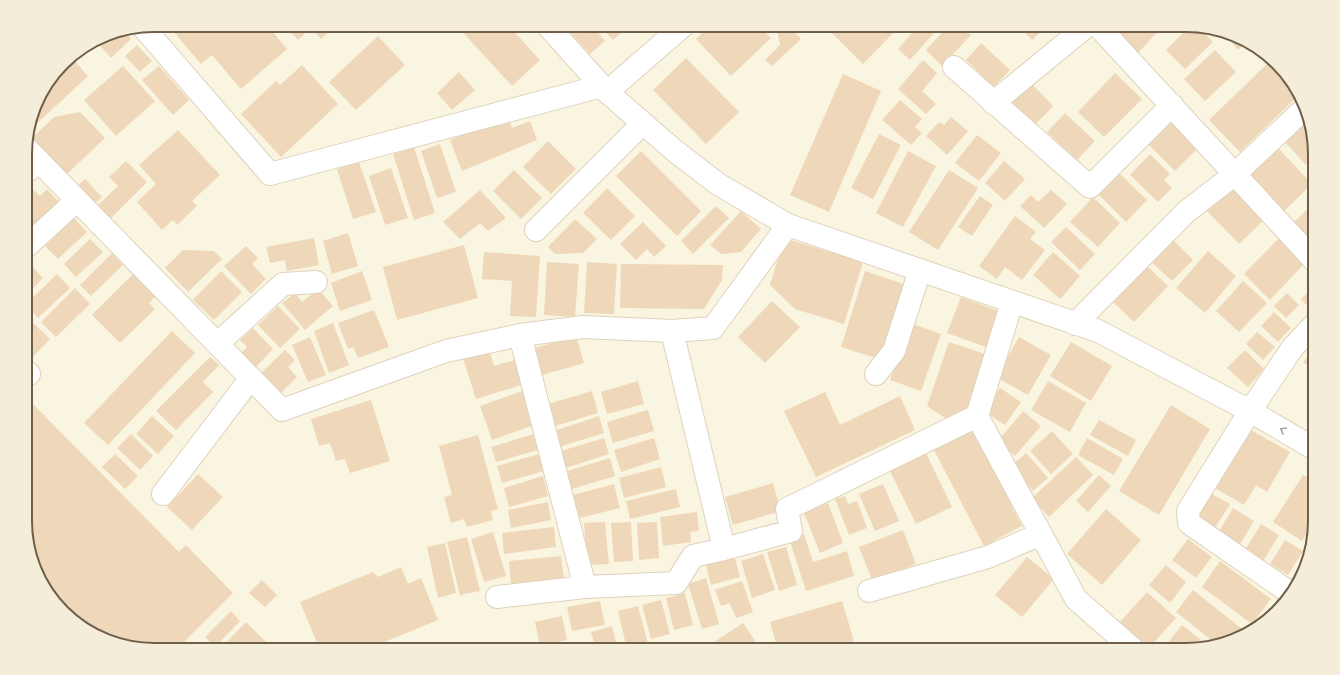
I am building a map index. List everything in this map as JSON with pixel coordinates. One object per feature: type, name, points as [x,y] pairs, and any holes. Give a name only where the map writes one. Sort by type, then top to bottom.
[{"type":"street","points":[[148,32],[270,174],[605,89],[675,32]]},
{"type":"street","points":[[553,32],[605,89],[675,151],[718,184],[788,225],[1098,331],[1250,411],[1308,445]]},
{"type":"street","points":[[993,103],[1079,32]]},
{"type":"street","points":[[1103,32],[1308,253]]},
{"type":"street","points":[[954,67],[1090,187],[1172,106]]},
{"type":"street","points":[[1076,324],[1186,212],[1235,174],[1301,112]]},
{"type":"street","points":[[536,230],[642,123]]},
{"type":"street","points":[[32,162],[77,200],[282,410],[446,351],[520,335],[583,327],[672,331],[714,328],[788,225]]},
{"type":"street","points":[[32,241],[77,200]]},
{"type":"street","points":[[876,374],[894,351],[920,270]]},
{"type":"street","points":[[218,344],[283,284],[316,282]]},
{"type":"street","points":[[1012,302],[977,416],[1076,599],[1126,643]]},
{"type":"street","points":[[672,331],[724,549]]},
{"type":"street","points":[[1286,590],[1189,523],[1188,511],[1250,411],[1293,347],[1308,331]]},
{"type":"street","points":[[520,335],[585,587]]},
{"type":"street","points":[[163,494],[251,378]]},
{"type":"street","points":[[497,597],[585,587],[676,583],[693,556],[791,531],[787,509],[977,416]]},
{"type":"street","points":[[869,591],[988,557],[1041,534]]},
{"type":"building","points":[[174,32],[273,32],[287,49],[241,89],[212,55],[201,64]]},
{"type":"building","points":[[291,32],[307,32],[298,40]]},
{"type":"building","points":[[315,32],[328,32],[321,39]]},
{"type":"building","points":[[462,32],[514,32],[540,60],[512,86]]},
{"type":"building","points":[[570,32],[598,32],[605,41],[590,54]]},
{"type":"building","points":[[606,32],[622,32],[613,40]]},
{"type":"building","points":[[704,32],[765,32],[771,38],[731,76],[696,39]]},
{"type":"building","points":[[777,32],[794,32],[801,39],[772,66],[765,60],[780,45]]},
{"type":"building","points":[[833,32],[894,32],[863,64],[832,33]]},
{"type":"building","points":[[913,32],[935,32],[910,60],[898,49]]},
{"type":"building","points":[[943,32],[968,32],[971,35],[942,66],[926,50]]},
{"type":"building","points":[[1025,32],[1041,32],[1032,40]]},
{"type":"building","points":[[1116,32],[1157,32],[1138,53]]},
{"type":"building","points":[[1184,32],[1204,33],[1213,42],[1185,69],[1166,50]]},
{"type":"building","points":[[128,35],[131,39],[111,58],[100,45],[115,38]]},
{"type":"building","points":[[378,36],[405,65],[356,110],[329,82]]},
{"type":"building","points":[[1230,40],[1242,46],[1238,50]]},
{"type":"building","points":[[981,43],[1010,70],[994,87],[966,60]]},
{"type":"building","points":[[137,45],[152,61],[140,72],[125,56]]},
{"type":"building","points":[[1215,50],[1236,72],[1205,101],[1184,79]]},
{"type":"building","points":[[686,58],[739,112],[706,144],[653,90]]},
{"type":"building","points":[[923,60],[937,73],[922,91],[936,104],[926,114],[898,89]]},
{"type":"building","points":[[74,62],[88,76],[36,125],[41,107],[48,93],[62,74]]},
{"type":"building","points":[[1267,63],[1283,80],[1295,99],[1240,152],[1209,120]]},
{"type":"building","points":[[302,65],[338,104],[281,157],[241,114],[276,81],[280,85]]},
{"type":"building","points":[[123,66],[155,101],[116,136],[84,100]]},
{"type":"building","points":[[159,66],[189,100],[173,115],[142,80]]},
{"type":"building","points":[[459,72],[475,90],[452,110],[437,93]]},
{"type":"building","points":[[1115,73],[1142,99],[1104,137],[1078,112]]},
{"type":"building","points":[[843,74],[881,91],[829,212],[790,195]]},
{"type":"building","points":[[1030,82],[1053,106],[1035,125],[1011,101]]},
{"type":"building","points":[[900,100],[922,119],[915,127],[922,133],[911,145],[882,120]]},
{"type":"building","points":[[80,112],[105,138],[65,176],[32,143],[33,137],[54,117]]},
{"type":"building","points":[[1065,113],[1095,141],[1077,160],[1047,132]]},
{"type":"building","points":[[507,116],[512,128],[530,121],[537,140],[462,171],[450,140]]},
{"type":"building","points":[[951,117],[968,131],[947,155],[926,136],[939,122],[944,125]]},
{"type":"building","points":[[1170,122],[1197,149],[1175,171],[1148,144]]},
{"type":"building","points":[[1304,123],[1307,138],[1308,163],[1306,165],[1284,141]]},
{"type":"building","points":[[178,130],[220,175],[192,201],[197,206],[177,225],[173,220],[162,230],[137,202],[156,184],[139,165]]},
{"type":"building","points":[[879,134],[901,145],[873,199],[851,188]]},
{"type":"building","points":[[977,135],[1001,153],[979,181],[955,163]]},
{"type":"building","points":[[548,141],[576,169],[551,194],[523,167]]},
{"type":"building","points":[[440,144],[456,192],[437,198],[421,151]]},
{"type":"building","points":[[414,147],[435,213],[414,220],[393,154]]},
{"type":"building","points":[[1277,147],[1308,180],[1308,188],[1282,213],[1246,176]]},
{"type":"building","points":[[641,151],[701,211],[677,236],[616,176]]},
{"type":"building","points":[[908,151],[936,166],[903,227],[876,213]]},
{"type":"building","points":[[1150,154],[1170,174],[1164,180],[1172,188],[1158,202],[1130,175]]},
{"type":"building","points":[[126,161],[147,182],[109,220],[96,207],[118,186],[109,177]]},
{"type":"building","points":[[1004,161],[1025,179],[1005,201],[985,183]]},
{"type":"building","points":[[359,162],[376,212],[353,219],[337,169]]},
{"type":"building","points":[[391,168],[408,218],[385,225],[369,176]]},
{"type":"building","points":[[514,170],[542,198],[521,219],[493,191]]},
{"type":"building","points":[[949,170],[978,188],[938,250],[909,232]]},
{"type":"building","points":[[1118,172],[1147,200],[1126,222],[1097,193]]},
{"type":"building","points":[[85,179],[102,197],[92,206],[75,188]]},
{"type":"building","points":[[1232,186],[1264,220],[1239,244],[1207,211]]},
{"type":"building","points":[[607,188],[635,216],[611,240],[583,213]]},
{"type":"building","points":[[32,189],[40,196],[47,189],[61,204],[32,231]]},
{"type":"building","points":[[480,190],[506,218],[488,231],[480,223],[460,239],[443,222]]},
{"type":"building","points":[[1051,190],[1067,204],[1044,228],[1020,206],[1031,195],[1038,202]]},
{"type":"building","points":[[980,196],[993,205],[972,236],[958,227]]},
{"type":"building","points":[[1093,197],[1120,223],[1098,247],[1070,222]]},
{"type":"building","points":[[716,206],[729,218],[693,254],[681,241]]},
{"type":"building","points":[[1308,209],[1308,247],[1289,227]]},
{"type":"building","points":[[741,211],[761,229],[741,252],[721,254],[710,245]]},
{"type":"building","points":[[1015,216],[1036,232],[1030,239],[1045,250],[1022,280],[1005,267],[997,279],[979,266]]},
{"type":"building","points":[[74,218],[87,232],[58,259],[45,246]]},
{"type":"building","points":[[575,219],[597,239],[583,253],[555,254],[548,247]]},
{"type":"building","points":[[643,222],[666,246],[654,257],[647,249],[636,260],[620,244]]},
{"type":"building","points":[[1066,227],[1095,254],[1080,270],[1051,242]]},
{"type":"building","points":[[348,233],[358,266],[332,274],[323,241]]},
{"type":"building","points":[[1170,237],[1193,260],[1172,281],[1149,260]]},
{"type":"building","points":[[1280,237],[1306,262],[1270,300],[1244,274]]},
{"type":"building","points":[[314,238],[319,265],[287,271],[285,260],[270,263],[266,247]]},
{"type":"building","points":[[784,238],[863,262],[844,324],[795,309],[770,285]]},
{"type":"building","points":[[90,239],[103,252],[76,277],[64,264]]},
{"type":"building","points":[[464,245],[478,298],[397,320],[383,267]]},
{"type":"building","points":[[246,246],[258,258],[252,264],[266,279],[251,294],[224,266]]},
{"type":"building","points":[[183,250],[214,251],[222,259],[188,292],[165,268]]},
{"type":"building","points":[[1208,251],[1236,276],[1205,313],[1176,288]]},
{"type":"building","points":[[484,252],[540,256],[536,317],[510,316],[512,281],[482,279]]},
{"type":"building","points":[[1053,252],[1080,276],[1060,299],[1033,275]]},
{"type":"building","points":[[112,253],[123,265],[91,296],[80,285]]},
{"type":"building","points":[[547,262],[579,264],[575,317],[544,315]]},
{"type":"building","points":[[587,262],[617,264],[614,314],[584,313]]},
{"type":"building","points":[[621,264],[723,265],[722,280],[704,309],[620,308]]},
{"type":"building","points":[[1146,265],[1168,286],[1134,322],[1112,301]]},
{"type":"building","points":[[32,266],[43,278],[32,290]]},
{"type":"building","points":[[136,271],[158,294],[149,303],[155,309],[120,343],[92,315]]},
{"type":"building","points":[[221,271],[242,292],[214,320],[193,300]]},
{"type":"building","points":[[362,271],[372,300],[340,311],[331,283]]},
{"type":"building","points":[[865,271],[904,284],[879,359],[841,347]]},
{"type":"building","points":[[57,274],[70,288],[38,318],[32,311],[32,298]]},
{"type":"building","points":[[1243,281],[1267,303],[1239,332],[1216,311]]},
{"type":"building","points":[[75,288],[90,304],[56,337],[41,322]]},
{"type":"building","points":[[318,289],[333,306],[305,330],[282,303],[295,293],[302,302]]},
{"type":"building","points":[[1308,292],[1308,307],[1301,299]]},
{"type":"building","points":[[1287,293],[1299,305],[1286,318],[1274,306]]},
{"type":"building","points":[[961,297],[1001,312],[988,348],[947,333]]},
{"type":"building","points":[[772,301],[800,327],[765,363],[738,337]]},
{"type":"building","points":[[278,306],[300,329],[280,348],[258,325]]},
{"type":"building","points":[[374,310],[389,347],[358,358],[353,347],[348,349],[338,323]]},
{"type":"building","points":[[1274,312],[1291,328],[1278,342],[1261,326]]},
{"type":"building","points":[[32,322],[50,339],[32,358]]},
{"type":"building","points":[[333,323],[349,365],[329,373],[314,331]]},
{"type":"building","points":[[910,323],[941,334],[921,391],[890,380]]},
{"type":"building","points":[[253,328],[273,349],[254,369],[240,354],[247,347],[240,340]]},
{"type":"building","points":[[172,331],[195,353],[108,445],[84,423]]},
{"type":"building","points":[[1257,332],[1275,347],[1263,360],[1246,344]]},
{"type":"building","points":[[576,336],[584,363],[536,377],[528,350]]},
{"type":"building","points":[[310,337],[326,375],[308,382],[292,345]]},
{"type":"building","points":[[1019,337],[1051,355],[1028,395],[996,377]]},
{"type":"building","points":[[949,342],[985,354],[966,412],[945,418],[927,406]]},
{"type":"building","points":[[1071,342],[1112,366],[1091,401],[1050,376]]},
{"type":"building","points":[[488,347],[494,366],[518,359],[525,384],[476,399],[462,355]]},
{"type":"building","points":[[285,350],[295,360],[288,367],[297,377],[278,396],[258,376]]},
{"type":"building","points":[[1245,350],[1264,369],[1248,387],[1227,368]]},
{"type":"building","points":[[210,357],[219,365],[203,382],[213,392],[176,430],[156,411]]},
{"type":"building","points":[[1308,357],[1308,366],[1303,362]]},
{"type":"building","points":[[638,381],[644,404],[607,414],[601,392]]},
{"type":"building","points":[[1048,381],[1086,403],[1070,432],[1031,410]]},
{"type":"building","points":[[1000,388],[1021,402],[1005,425],[984,411]]},
{"type":"building","points":[[522,391],[534,425],[492,440],[480,406]]},
{"type":"building","points":[[592,391],[598,413],[555,426],[548,404]]},
{"type":"building","points":[[825,392],[840,425],[900,396],[915,430],[816,477],[784,411]]},
{"type":"building","points":[[371,400],[390,461],[350,473],[345,459],[336,461],[330,443],[319,446],[311,419]]},
{"type":"building","points":[[32,403],[179,552],[186,545],[233,593],[183,643],[146,643],[115,637],[86,622],[74,613],[62,601],[48,582],[41,568],[36,552],[32,521]]},
{"type":"building","points":[[1171,405],[1210,429],[1159,515],[1119,491]]},
{"type":"building","points":[[648,410],[654,431],[613,443],[607,422]]},
{"type":"building","points":[[1023,411],[1041,426],[1015,456],[998,441]]},
{"type":"building","points":[[152,416],[174,436],[158,454],[136,434]]},
{"type":"building","points":[[599,416],[604,433],[559,447],[554,431]]},
{"type":"building","points":[[1099,420],[1136,440],[1128,456],[1090,435]]},
{"type":"building","points":[[1249,429],[1290,452],[1267,492],[1256,485],[1244,505],[1215,488]]},
{"type":"building","points":[[973,430],[1022,526],[984,546],[934,450]]},
{"type":"building","points":[[1052,431],[1073,454],[1051,474],[1030,451]]},
{"type":"building","points":[[131,434],[153,456],[140,470],[117,448]]},
{"type":"building","points":[[534,434],[538,450],[496,462],[491,447]]},
{"type":"building","points":[[478,435],[498,509],[491,511],[493,520],[467,527],[464,519],[451,523],[444,497],[452,495],[439,446]]},
{"type":"building","points":[[604,438],[609,454],[566,468],[561,451]]},
{"type":"building","points":[[654,438],[660,459],[621,472],[614,450]]},
{"type":"building","points":[[1087,438],[1123,459],[1114,475],[1078,455]]},
{"type":"building","points":[[926,453],[952,507],[916,524],[890,471]]},
{"type":"building","points":[[1026,453],[1048,478],[1033,491],[1011,466]]},
{"type":"building","points":[[115,454],[138,476],[125,489],[102,467]]},
{"type":"building","points":[[539,454],[544,471],[502,483],[497,466]]},
{"type":"building","points":[[1076,457],[1093,475],[1049,517],[1032,498]]},
{"type":"building","points":[[610,458],[615,476],[572,489],[567,471]]},
{"type":"building","points":[[661,467],[666,487],[624,498],[619,478]]},
{"type":"building","points":[[198,474],[223,497],[192,530],[167,507]]},
{"type":"building","points":[[1099,475],[1111,486],[1088,512],[1076,501]]},
{"type":"building","points":[[1303,475],[1308,478],[1307,533],[1302,541],[1273,522]]},
{"type":"building","points":[[543,476],[548,496],[509,507],[504,488]]},
{"type":"building","points":[[773,483],[781,511],[733,525],[725,497]]},
{"type":"building","points":[[614,484],[620,508],[580,518],[573,495]]},
{"type":"building","points":[[883,484],[899,521],[875,531],[859,494]]},
{"type":"building","points":[[676,489],[680,507],[630,519],[626,501]]},
{"type":"building","points":[[1210,493],[1230,504],[1215,528],[1196,517]]},
{"type":"building","points":[[845,496],[848,504],[857,501],[867,528],[849,535],[835,499]]},
{"type":"building","points":[[548,502],[551,520],[511,528],[508,510]]},
{"type":"building","points":[[828,503],[843,543],[820,553],[804,513]]},
{"type":"building","points":[[1233,508],[1254,521],[1239,546],[1218,533]]},
{"type":"building","points":[[1106,509],[1141,540],[1102,585],[1067,554]]},
{"type":"building","points":[[697,512],[699,531],[690,532],[691,542],[663,546],[660,517]]},
{"type":"building","points":[[605,522],[609,564],[587,565],[584,523]]},
{"type":"building","points":[[631,522],[633,561],[614,562],[611,523]]},
{"type":"building","points":[[657,522],[659,558],[639,560],[637,523]]},
{"type":"building","points":[[1261,524],[1279,535],[1263,561],[1245,550]]},
{"type":"building","points":[[554,527],[556,547],[504,554],[502,533]]},
{"type":"building","points":[[903,530],[916,564],[872,580],[859,547]]},
{"type":"building","points":[[493,532],[506,576],[484,582],[471,539]]},
{"type":"building","points":[[804,534],[813,562],[847,551],[854,576],[806,591],[789,538]]},
{"type":"building","points":[[467,537],[480,591],[460,595],[447,542]]},
{"type":"building","points":[[1188,539],[1212,557],[1196,578],[1172,560]]},
{"type":"building","points":[[1285,540],[1303,551],[1288,575],[1270,564]]},
{"type":"building","points":[[445,543],[456,593],[438,598],[427,547]]},
{"type":"building","points":[[786,547],[797,585],[779,591],[767,552]]},
{"type":"building","points":[[763,554],[775,590],[752,598],[741,561]]},
{"type":"building","points":[[561,556],[564,579],[511,585],[509,561]]},
{"type":"building","points":[[1027,557],[1054,579],[1022,617],[995,595]]},
{"type":"building","points":[[735,558],[740,577],[711,585],[706,565]]},
{"type":"building","points":[[1220,561],[1271,599],[1251,624],[1202,587]]},
{"type":"building","points":[[1300,564],[1291,582],[1290,581]]},
{"type":"building","points":[[1166,565],[1186,582],[1170,603],[1149,585]]},
{"type":"building","points":[[401,567],[408,584],[421,578],[438,620],[382,643],[317,643],[300,602],[373,572],[378,577]]},
{"type":"building","points":[[706,578],[719,624],[702,629],[688,584]]},
{"type":"building","points":[[262,580],[277,595],[265,607],[249,593]]},
{"type":"building","points":[[742,581],[753,612],[736,618],[730,603],[721,606],[715,590]]},
{"type":"building","points":[[1193,590],[1242,629],[1225,637],[1212,641],[1176,612]]},
{"type":"building","points":[[1147,592],[1176,618],[1153,643],[1141,643],[1119,623]]},
{"type":"building","points":[[685,593],[693,625],[674,630],[666,598]]},
{"type":"building","points":[[661,600],[670,634],[651,639],[642,605]]},
{"type":"building","points":[[600,601],[605,625],[572,631],[567,607]]},
{"type":"building","points":[[842,601],[854,641],[847,643],[776,643],[770,622]]},
{"type":"building","points":[[638,606],[648,643],[626,643],[618,611]]},
{"type":"building","points":[[231,611],[240,621],[219,643],[211,643],[205,637]]},
{"type":"building","points":[[562,616],[567,640],[554,643],[539,643],[535,622]]},
{"type":"building","points":[[246,622],[267,643],[226,643]]},
{"type":"building","points":[[743,623],[756,643],[713,643]]},
{"type":"building","points":[[1182,625],[1203,642],[1194,643],[1168,643]]},
{"type":"building","points":[[612,626],[616,643],[594,643],[591,632]]}]
